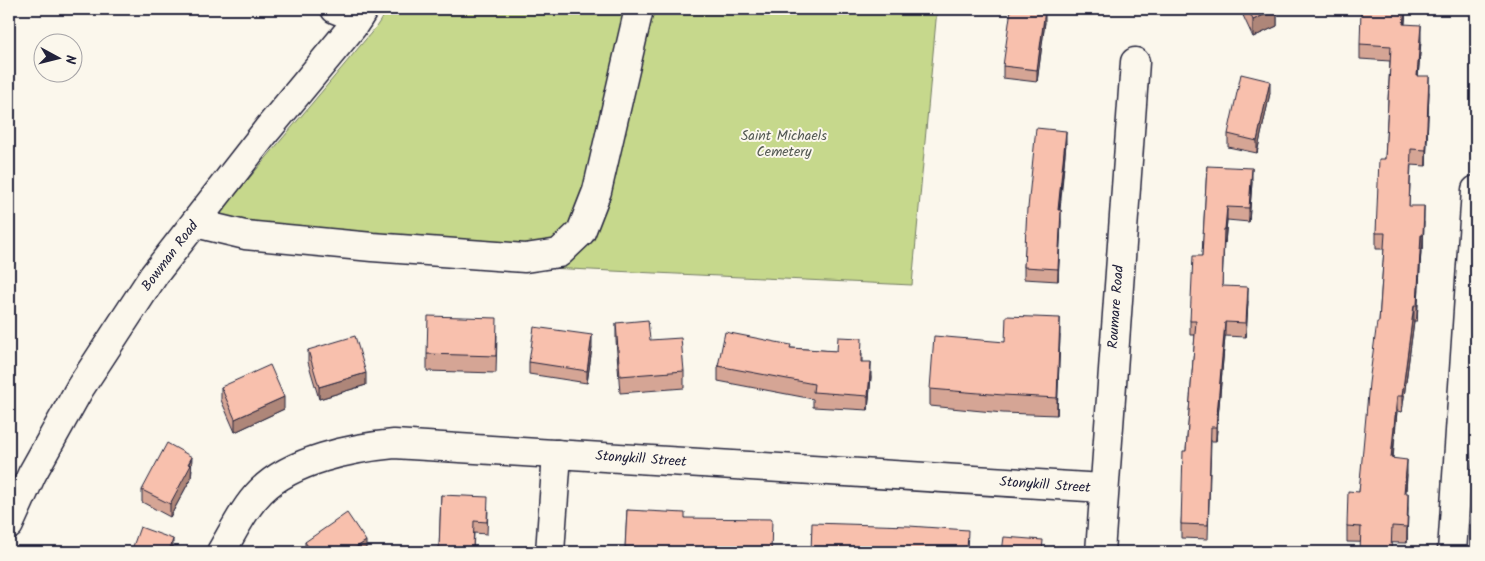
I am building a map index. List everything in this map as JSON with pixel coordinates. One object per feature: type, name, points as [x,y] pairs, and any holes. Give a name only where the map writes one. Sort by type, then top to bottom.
[{"type":"street","points":[[195,223],[245,235],[391,249],[525,258],[559,253],[581,232],[597,191],[639,9]]},
{"type":"street","name":"Bowman Road","points":[[9,525],[32,474],[80,388],[154,274],[195,223],[352,12]]},
{"type":"street","name":"Roumare Road","points":[[1100,552],[1134,62]]},
{"type":"street","points":[[1452,552],[1476,190]]},
{"type":"street","name":"Stonykill Street","points":[[221,552],[262,490],[287,473],[333,454],[361,447],[394,444],[1103,488]]},
{"type":"street","points":[[550,552],[557,454]]},
{"type":"green space","name":"Saint Michaels Cemetery","points":[[388,9],[937,9],[912,285],[548,268],[199,238],[376,27]]},
{"type":"building","points":[[1011,9],[1045,10],[1037,70],[1003,66]]},
{"type":"building","points":[[1248,9],[1276,9],[1253,20]]},
{"type":"building","points":[[1361,9],[1405,9],[1403,24],[1421,25],[1417,76],[1429,76],[1426,150],[1411,149],[1409,206],[1424,206],[1417,305],[1414,305],[1402,396],[1397,396],[1391,458],[1407,460],[1404,493],[1408,493],[1407,527],[1392,526],[1391,552],[1360,552],[1361,527],[1347,526],[1348,491],[1359,492],[1369,383],[1377,322],[1379,322],[1385,233],[1376,233],[1379,159],[1385,159],[1391,46],[1360,44]]},
{"type":"building","points":[[1241,74],[1270,81],[1257,141],[1228,134]]},
{"type":"building","points":[[1036,128],[1066,131],[1058,210],[1061,210],[1058,269],[1024,267],[1027,208]]},
{"type":"building","points":[[1207,166],[1252,168],[1249,208],[1227,207],[1224,229],[1222,286],[1248,287],[1246,323],[1225,322],[1216,427],[1211,427],[1208,525],[1181,524],[1183,451],[1186,451],[1196,321],[1190,321],[1193,256],[1202,256]]},
{"type":"building","points":[[428,316],[497,318],[496,356],[427,354]]},
{"type":"building","points":[[1006,316],[1060,318],[1057,398],[930,389],[934,336],[1005,342]]},
{"type":"building","points":[[648,320],[650,340],[681,338],[684,371],[620,376],[616,323]]},
{"type":"building","points":[[534,327],[592,335],[587,371],[529,362]]},
{"type":"building","points":[[725,332],[791,345],[790,348],[837,351],[838,337],[862,338],[861,362],[871,362],[868,396],[813,392],[814,384],[718,366]]},
{"type":"building","points":[[355,336],[366,373],[319,387],[308,350]]},
{"type":"building","points":[[270,365],[284,397],[235,419],[221,387]]},
{"type":"building","points":[[167,443],[192,457],[188,464],[191,465],[170,504],[142,490]]},
{"type":"building","points":[[441,495],[488,497],[487,522],[474,521],[473,550],[439,548]]},
{"type":"building","points":[[627,510],[685,513],[685,518],[772,519],[771,552],[715,552],[625,547]]},
{"type":"building","points":[[347,513],[366,541],[349,552],[312,552],[305,542]]},
{"type":"building","points":[[812,523],[968,530],[967,552],[811,552]]},
{"type":"building","points":[[140,527],[173,539],[169,552],[131,552]]},
{"type":"building","points":[[1004,537],[1043,540],[1042,552],[1002,552]]}]
